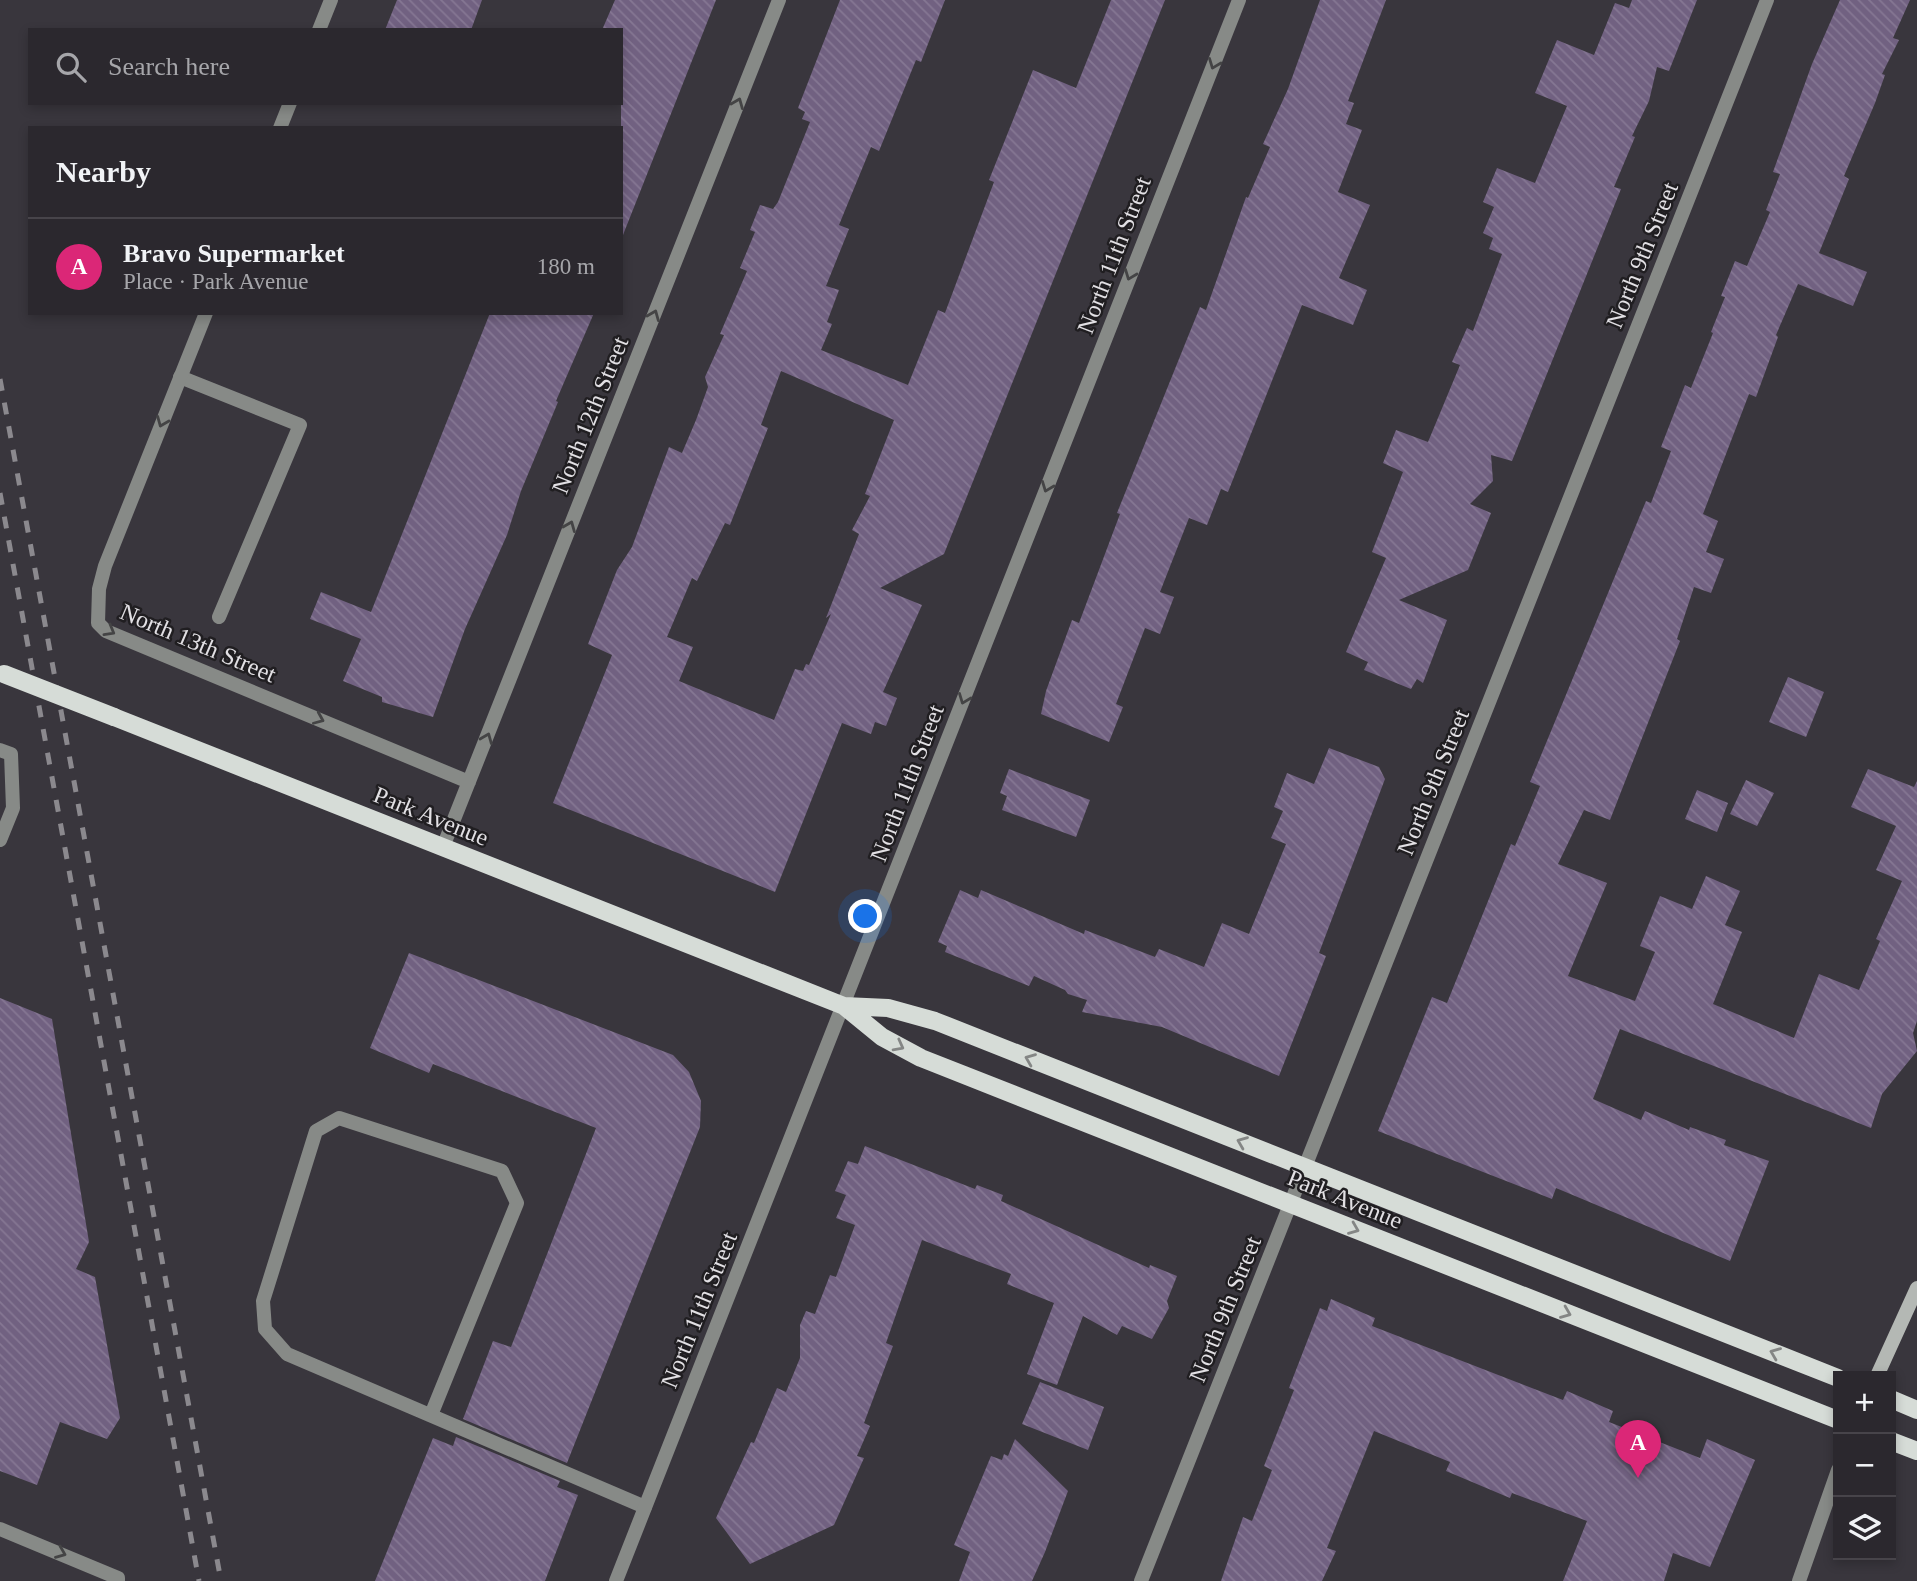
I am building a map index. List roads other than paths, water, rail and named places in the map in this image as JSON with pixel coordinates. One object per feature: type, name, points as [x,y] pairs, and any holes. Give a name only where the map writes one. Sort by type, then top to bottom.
[{"type":"main road","name":"Park Avenue","points":[[2,673],[844,1006],[882,1037],[921,1058],[1833,1418]]},
{"type":"main road","name":"Park Avenue","points":[[844,1006],[888,1008],[935,1021],[1833,1376]]},
{"type":"main road","points":[[1896,1401],[1917,1409]]},
{"type":"main road","points":[[1896,1443],[1917,1451]]},
{"type":"street","points":[[320,28],[331,0]]},
{"type":"street","name":"North 12th Street","points":[[443,847],[779,0]]},
{"type":"street","name":"North 11th Street","points":[[616,1581],[1238,0]]},
{"type":"street","name":"North 9th Street","points":[[1142,1581],[1767,0]]},
{"type":"street","points":[[281,126],[288,105]]},
{"type":"street","name":"North 13th Street","points":[[205,315],[105,566],[97,600],[98,622],[106,631],[469,782]]},
{"type":"street","points":[[180,377],[300,425],[219,617]]},
{"type":"street","points":[[0,841],[13,808],[6,752]]},
{"type":"street","points":[[431,1415],[517,1203],[502,1171],[339,1118],[316,1131],[263,1301],[265,1329],[287,1354],[645,1507]]},
{"type":"street","points":[[1879,1371],[1917,1288]]},
{"type":"street","points":[[1799,1581],[1833,1484]]},
{"type":"street","points":[[0,1529],[100,1569],[118,1578],[118,1581]]},
{"type":"railway","points":[[0,379],[221,1581]]},
{"type":"railway","points":[[0,493],[199,1581]]},
{"type":"place","name":"Bravo Supermarket","points":[[1638,1478]]}]
